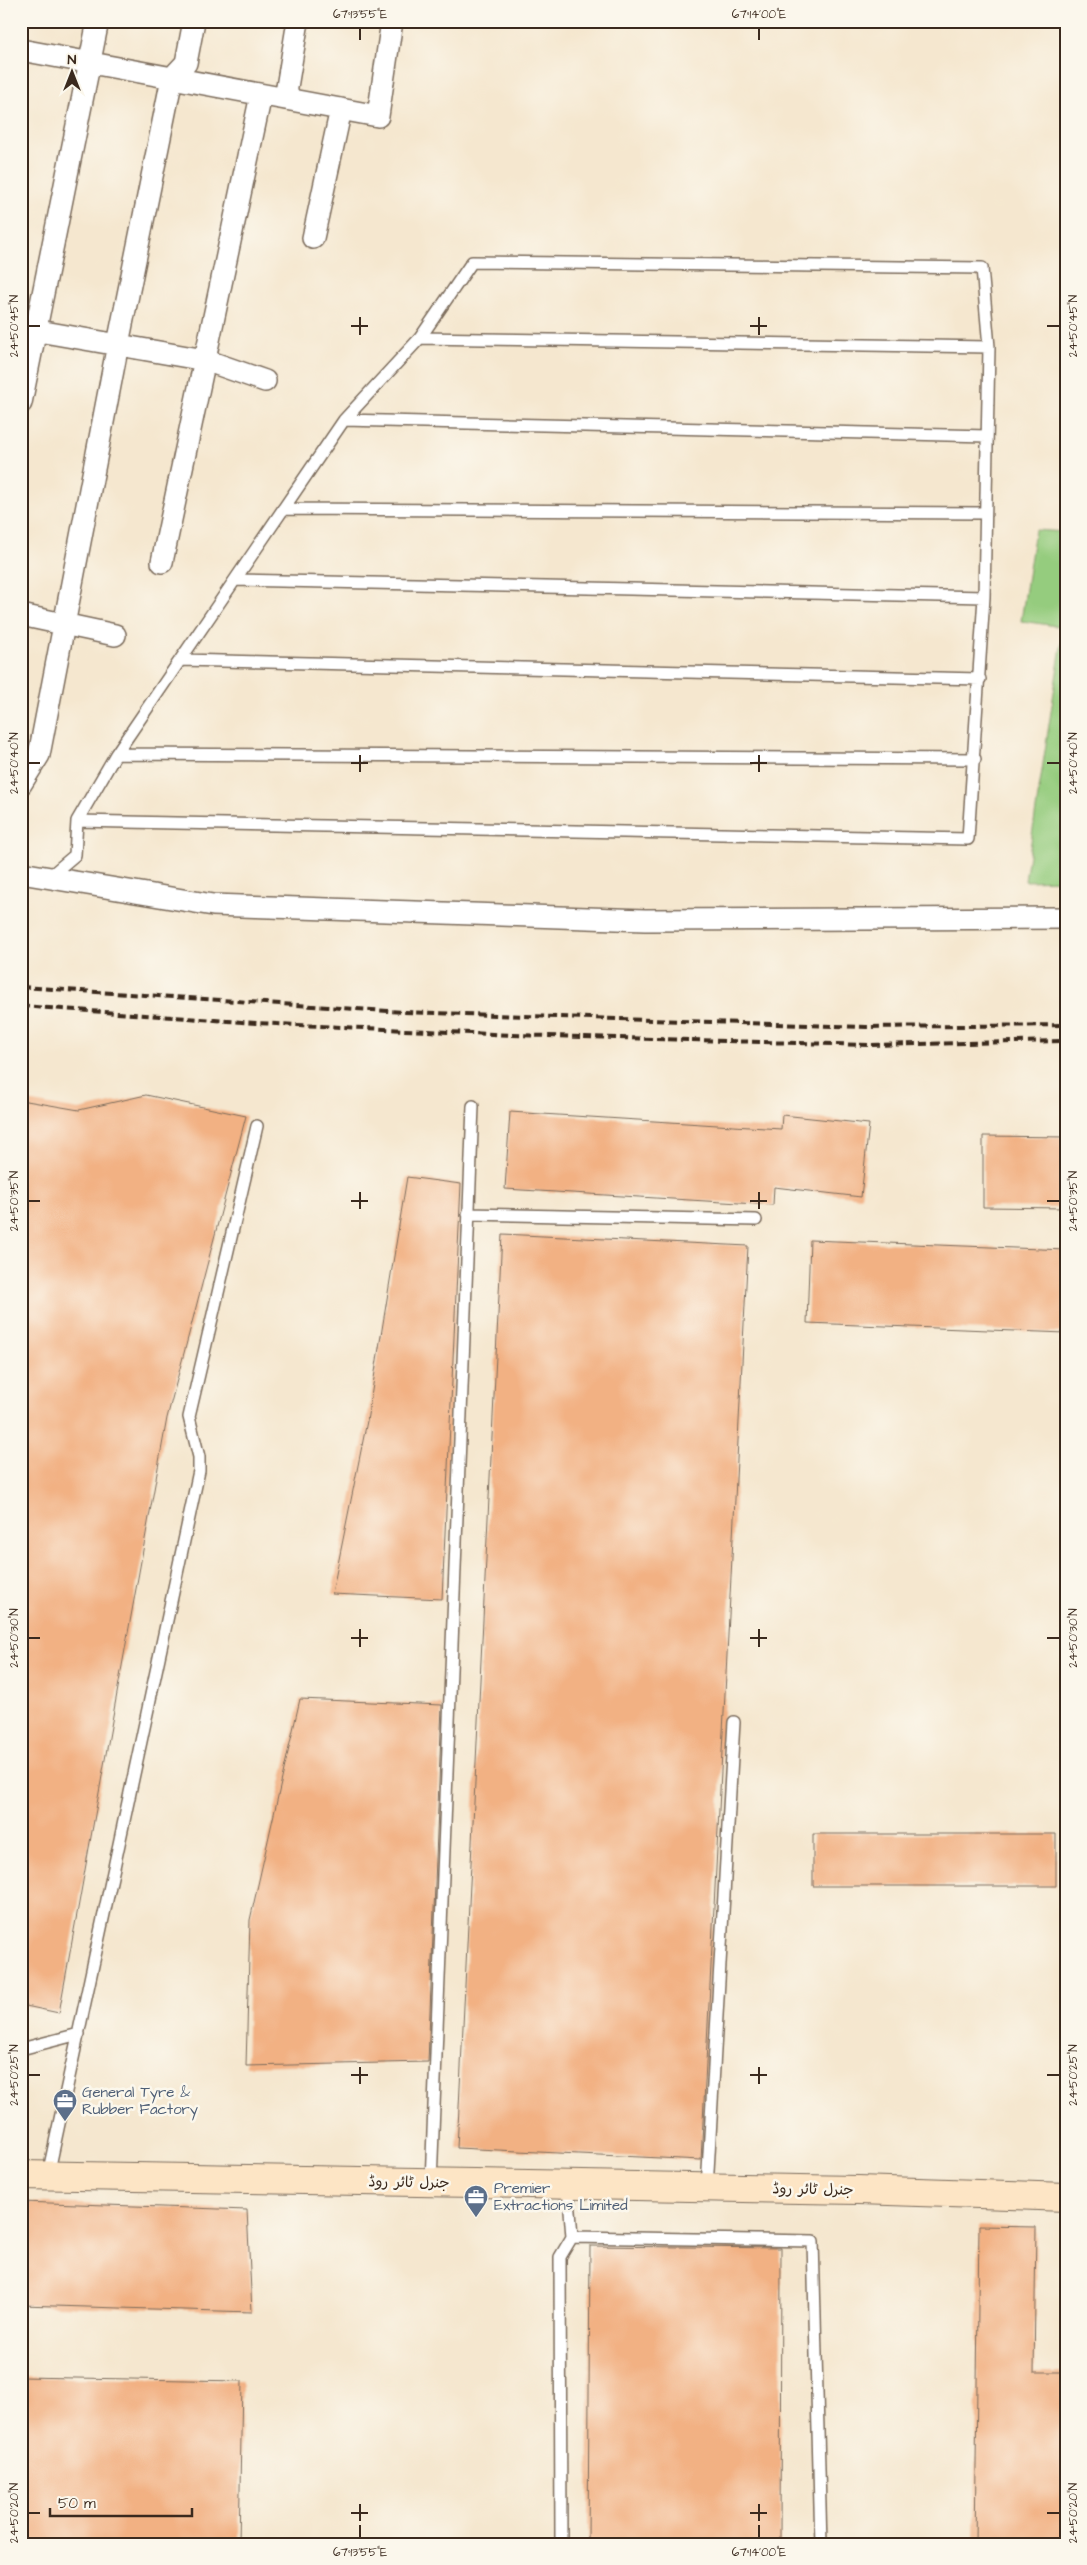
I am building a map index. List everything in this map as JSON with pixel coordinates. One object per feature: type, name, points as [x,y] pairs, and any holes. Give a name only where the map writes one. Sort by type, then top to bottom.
[{"type":"street","points":[[21,403],[29,330],[98,21]]},
{"type":"street","points":[[21,784],[39,755],[66,623],[118,344],[172,78],[186,63],[194,21]]},
{"type":"street","points":[[285,99],[298,21]]},
{"type":"street","points":[[21,50],[378,116],[392,21]]},
{"type":"street","points":[[162,562],[261,95]]},
{"type":"street","points":[[313,238],[341,109]]},
{"type":"street","points":[[29,330],[205,360],[265,380]]},
{"type":"street","points":[[21,615],[116,635]]},
{"type":"street","points":[[21,873],[214,905],[645,920],[1066,918]]},
{"type":"street","name":"جنرل ٹائر روڈ","points":[[21,2175],[568,2185],[1066,2197]]},
{"type":"lane","points":[[49,877],[75,855],[77,821],[116,754],[237,580],[344,420],[420,338],[472,262],[982,268],[989,347],[984,513],[984,598],[975,759],[968,839],[77,821]]},
{"type":"lane","points":[[420,338],[989,347]]},
{"type":"lane","points":[[344,420],[987,436]]},
{"type":"lane","points":[[283,509],[984,513]]},
{"type":"lane","points":[[237,580],[984,598]]},
{"type":"lane","points":[[182,660],[980,679]]},
{"type":"lane","points":[[116,754],[975,759]]},
{"type":"lane","points":[[431,2183],[473,1106]]},
{"type":"lane","points":[[48,2175],[199,1471],[199,1457],[189,1418],[192,1398],[256,1126]]},
{"type":"lane","points":[[468,1214],[756,1220]]},
{"type":"lane","points":[[707,2188],[734,1722]]},
{"type":"lane","points":[[21,2049],[79,2034]]},
{"type":"lane","points":[[561,2544],[560,2257],[572,2237],[568,2185]]},
{"type":"lane","points":[[572,2237],[813,2241],[821,2544]]},
{"type":"green space","points":[[1035,530],[1066,532],[1066,880],[1025,881],[1064,627],[1021,621]]},
{"type":"building","points":[[146,1095],[246,1116],[167,1418],[59,2013],[21,2005],[21,1100],[79,1110]]},
{"type":"building","points":[[510,1112],[781,1129],[782,1115],[869,1124],[861,1197],[774,1187],[773,1205],[505,1189]]},
{"type":"building","points":[[983,1136],[1066,1137],[1066,1208],[983,1207]]},
{"type":"building","points":[[407,1177],[461,1184],[442,1599],[332,1594],[367,1421]]},
{"type":"building","points":[[502,1234],[748,1246],[701,2160],[457,2148]]},
{"type":"building","points":[[810,1240],[1066,1250],[1066,1333],[807,1323]]},
{"type":"building","points":[[300,1699],[442,1705],[428,2062],[246,2066],[250,1920]]},
{"type":"building","points":[[813,1834],[1056,1834],[1056,1886],[813,1886]]},
{"type":"building","points":[[21,2202],[247,2210],[252,2312],[21,2305]]},
{"type":"building","points":[[979,2226],[1036,2227],[1034,2372],[1066,2372],[1066,2544],[975,2544]]},
{"type":"building","points":[[590,2246],[781,2248],[780,2544],[588,2544]]},
{"type":"building","points":[[21,2377],[242,2381],[239,2544],[21,2544]]},
{"type":"railway","points":[[21,987],[403,1012],[866,1027],[1066,1025]]},
{"type":"railway","points":[[21,1006],[256,1023],[513,1035],[869,1045],[1066,1041]]},
{"type":"place","name":"General Tyre & Rubber Factory","points":[[65,2122]]},
{"type":"place","name":"Premier Extractions Limited","points":[[476,2218]]}]
